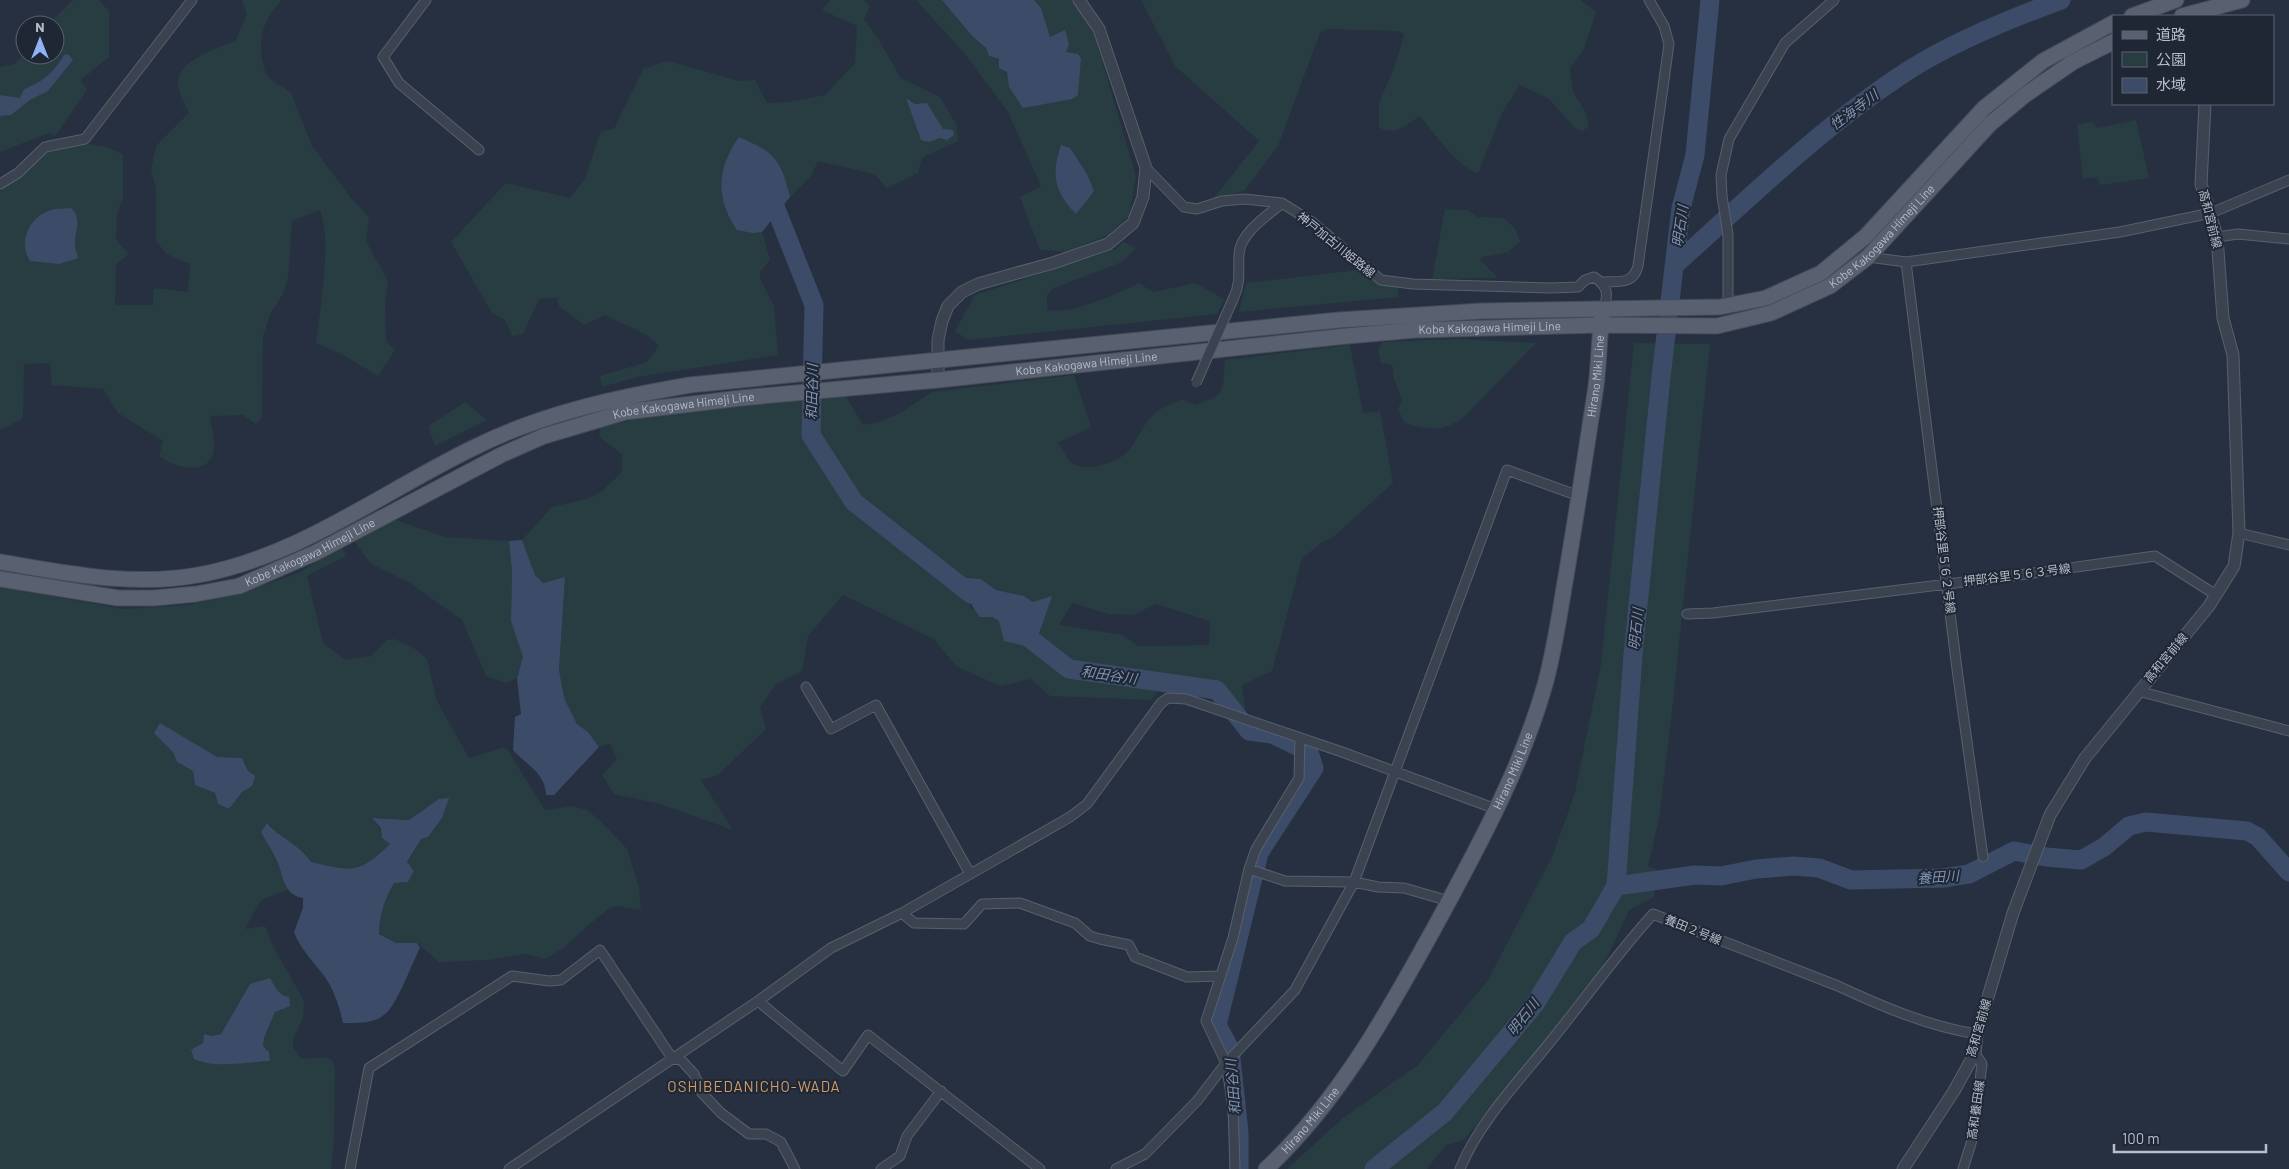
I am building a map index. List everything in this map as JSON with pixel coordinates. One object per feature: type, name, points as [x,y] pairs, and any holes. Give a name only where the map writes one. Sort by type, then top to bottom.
[{"type":"main road","points":[[2135,15],[2176,0]]},
{"type":"main road","points":[[2189,11],[2242,0]]},
{"type":"main road","name":"Kobe Kakogawa Himeji Line","points":[[0,579],[118,598],[154,598],[196,594],[239,586],[315,554],[500,455],[544,436],[625,412],[683,404],[938,380],[1415,330],[1602,317],[1636,309],[1724,307],[1766,298],[1821,273],[1866,236],[1984,108],[2043,61],[2112,24]]},
{"type":"main road","name":"Kobe Kakogawa Himeji Line","points":[[0,562],[95,578],[153,579],[198,575],[265,556],[303,540],[471,448],[532,422],[572,409],[630,395],[690,385],[1349,319],[1482,311],[1602,317],[1632,325],[1717,326],[1771,312],[1830,286],[1868,257],[1990,124],[2025,95],[2073,62],[2112,42]]},
{"type":"main road","name":"Hirano Miki Line","points":[[1266,1169],[1289,1148],[1349,1072],[1395,1000],[1462,880],[1527,740],[1544,686],[1558,623],[1596,386],[1602,317]]},
{"type":"street","points":[[0,184],[18,173],[45,147],[84,139],[192,0]]},
{"type":"street","points":[[426,0],[383,57],[399,83],[479,150]]},
{"type":"street","name":"神戸加古川姫路線","points":[[938,380],[938,340],[942,321],[948,306],[962,292],[978,284],[1053,263],[1108,244],[1133,223],[1143,197],[1146,168],[1099,29],[1079,0]]},
{"type":"street","points":[[1602,317],[1608,299],[1602,282],[1630,280],[1636,274],[1638,266],[1669,44],[1664,26],[1648,0]]},
{"type":"street","points":[[1724,307],[1728,235],[1722,196],[1722,175],[1729,139],[1786,43],[1834,0]]},
{"type":"street","name":"高和宮前線","points":[[1903,1169],[1954,1090],[1975,1053],[1977,1034],[2013,913],[2050,815],[2085,758],[2216,595],[2234,566],[2239,533],[2233,354],[2223,318],[2217,237],[2201,184],[2205,105]]},
{"type":"street","name":"神戸加古川姫路線","points":[[1146,168],[1184,207],[1196,208],[1222,201],[1245,199],[1282,203],[1312,222],[1381,280],[1413,284],[1551,288],[1578,287],[1585,280],[1594,277],[1602,282]]},
{"type":"street","points":[[1868,257],[1906,262],[2120,232],[2211,214],[2289,180]]},
{"type":"street","points":[[1196,382],[1240,285],[1239,251],[1250,230],[1282,203]]},
{"type":"street","points":[[2217,237],[2238,234],[2289,239]]},
{"type":"street","name":"押部谷里５６２号線","points":[[1906,262],[1948,583],[1957,670],[1983,857]]},
{"type":"street","points":[[1116,1169],[1145,1154],[1196,1101],[1226,1063],[1295,990],[1354,882],[1507,470],[1579,496]]},
{"type":"street","points":[[2239,533],[2289,545]]},
{"type":"street","name":"押部谷里５６３号線","points":[[1687,614],[1713,613],[2012,576],[2155,556],[2216,595]]},
{"type":"street","points":[[806,687],[831,729],[876,705],[969,872]]},
{"type":"street","points":[[2138,691],[2289,731]]},
{"type":"street","points":[[509,1169],[758,1001],[831,948],[902,913],[969,872],[1055,827],[1087,804],[1161,702],[1168,698],[1186,700],[1300,738],[1496,808]]},
{"type":"street","points":[[1235,1169],[1233,1106],[1226,1063],[1206,1021],[1233,938],[1249,868],[1256,848],[1299,778],[1300,738]]},
{"type":"street","points":[[1249,868],[1285,881],[1354,882],[1378,887],[1404,888],[1449,901]]},
{"type":"street","points":[[902,913],[914,924],[964,924],[982,904],[1020,903],[1075,923],[1090,936],[1130,944],[1135,957],[1187,977],[1220,976]]},
{"type":"street","name":"養田２号線","points":[[1460,1169],[1469,1147],[1508,1095],[1616,956],[1653,914],[1867,999],[1955,1030],[1977,1034]]},
{"type":"street","points":[[350,1169],[368,1068],[512,976],[549,982],[561,980],[600,950],[672,1058],[680,1060],[694,1074],[702,1092],[721,1113],[749,1134],[766,1134],[781,1142],[795,1169]]},
{"type":"street","points":[[758,1001],[843,1071],[868,1035],[1040,1169]]},
{"type":"street","name":"高和養田線","points":[[1964,1169],[1973,1137],[1982,1064],[1975,1053]]},
{"type":"street","points":[[881,1169],[900,1156],[907,1136],[941,1091]]},
{"type":"green space","points":[[73,0],[99,0],[109,11],[109,57],[81,80],[87,90],[55,136],[49,133],[0,152],[0,116],[11,115],[30,100],[48,91],[73,60],[65,56],[65,15],[58,15]]},
{"type":"green space","points":[[242,0],[282,0],[266,22],[264,29],[261,55],[265,71],[271,80],[291,93],[312,146],[351,198],[369,217],[366,241],[388,281],[385,303],[386,341],[395,350],[378,376],[345,356],[316,343],[325,256],[325,239],[320,210],[292,221],[288,278],[283,294],[270,314],[263,337],[262,417],[256,424],[243,415],[210,416],[214,448],[206,464],[199,467],[183,467],[159,456],[163,441],[118,413],[103,389],[52,385],[50,363],[24,364],[23,419],[0,430],[0,190],[24,174],[47,152],[88,144],[107,147],[123,154],[123,199],[117,214],[116,240],[129,254],[116,264],[115,305],[153,305],[153,290],[157,288],[188,292],[190,264],[167,254],[156,241],[156,188],[151,171],[156,146],[189,113],[178,87],[179,78],[183,70],[199,57],[236,40],[247,14]]},
{"type":"green space","points":[[830,0],[864,0],[870,6],[864,19],[879,40],[901,78],[940,97],[957,126],[958,141],[922,158],[918,173],[887,188],[874,174],[818,161],[811,176],[790,197],[783,178],[772,160],[757,146],[739,137],[753,233],[762,232],[770,260],[760,272],[760,279],[774,306],[778,355],[637,377],[602,387],[600,376],[647,362],[659,346],[647,335],[605,315],[584,325],[559,306],[557,298],[539,299],[523,334],[512,336],[505,320],[492,313],[451,242],[506,183],[570,198],[585,179],[601,131],[614,129],[643,69],[668,61],[739,81],[755,80],[767,103],[789,102],[825,95],[855,63],[857,26],[822,10]],"holes":[[[907,98],[915,104],[927,103],[943,130],[947,131],[940,138],[929,142],[919,136]]]},
{"type":"green space","points":[[916,0],[942,0],[972,36],[986,48],[989,56],[999,59],[1009,78],[1045,104],[1078,95],[1081,59],[1066,52],[1056,36],[1050,37],[1041,8],[1034,0],[1072,0],[1094,34],[1136,176],[1129,216],[1108,235],[1066,252],[1040,250],[1020,197],[1041,186],[1008,112],[965,54]]},
{"type":"green space","points":[[1141,0],[1581,0],[1596,12],[1584,49],[1570,68],[1573,92],[1586,113],[1589,127],[1582,131],[1575,128],[1549,99],[1520,85],[1502,113],[1478,173],[1462,164],[1439,140],[1420,116],[1400,129],[1389,131],[1379,127],[1379,103],[1396,63],[1404,34],[1397,31],[1326,29],[1320,33],[1278,146],[1245,190],[1209,204],[1259,141],[1175,66]]},
{"type":"green space","points":[[14,64],[57,65],[47,76],[24,89],[20,99],[0,95],[0,67]]},
{"type":"green space","points":[[2136,120],[2149,178],[2100,185],[2098,177],[2083,179],[2077,125],[2092,121],[2097,128]]},
{"type":"green space","points":[[1445,209],[1468,210],[1478,217],[1504,218],[1515,228],[1520,242],[1508,252],[1483,257],[1480,260],[1498,278],[1432,279]]},
{"type":"green space","points":[[1123,242],[1136,248],[1122,262],[1052,289],[1047,296],[1047,310],[1057,311],[1081,307],[1107,298],[1139,283],[1153,292],[1195,283],[1224,299],[1217,314],[968,340],[955,331],[975,295],[1116,249]]},
{"type":"green space","points":[[1359,270],[1378,285],[1397,286],[1399,297],[1239,312],[1246,283]]},
{"type":"green space","points":[[1455,339],[1536,343],[1462,419],[1441,428],[1428,428],[1405,423],[1398,409],[1402,400],[1394,379],[1392,365],[1381,363],[1378,350],[1383,342]]},
{"type":"green space","points":[[1634,343],[1710,344],[1672,711],[1659,819],[1648,866],[1656,869],[1654,897],[1629,910],[1599,975],[1464,1140],[1446,1145],[1427,1169],[1287,1169],[1343,1118],[1418,1065],[1488,980],[1553,855],[1575,792],[1601,664]]},
{"type":"green space","points":[[1350,345],[1363,413],[1380,411],[1393,483],[1332,538],[1324,541],[1302,558],[1272,671],[1242,685],[1245,709],[1163,685],[1151,700],[1050,696],[1031,679],[1000,686],[956,666],[934,639],[843,595],[808,636],[802,671],[776,684],[760,707],[766,729],[718,775],[701,780],[733,830],[660,804],[614,794],[602,775],[617,759],[610,744],[599,747],[588,732],[577,724],[565,700],[562,687],[559,670],[565,577],[543,583],[535,575],[522,540],[552,507],[590,498],[603,490],[622,472],[622,455],[599,435],[601,427],[636,419],[844,393],[863,425],[880,422],[902,412],[932,392],[1074,375],[1091,427],[1058,443],[1074,464],[1092,467],[1107,463],[1125,454],[1148,420],[1162,408],[1182,399],[1195,405],[1218,395],[1223,386],[1225,360]],"holes":[[[953,577],[981,579],[996,590],[1024,596],[1033,602],[999,621],[971,608],[969,600],[954,587]],[[1072,603],[1109,614],[1133,615],[1156,604],[1210,621],[1209,645],[1139,646],[1122,635],[1059,625]]]},
{"type":"green space","points":[[465,402],[487,420],[435,446],[428,426]]},
{"type":"green space","points":[[393,519],[445,537],[509,541],[512,572],[511,621],[523,657],[517,678],[506,683],[486,676],[462,620],[410,583],[370,563],[354,541]]},
{"type":"green space","points":[[342,547],[346,556],[307,576],[323,643],[345,660],[371,656],[387,640],[395,639],[415,649],[427,659],[437,701],[469,758],[502,748],[507,749],[545,810],[572,806],[587,810],[600,820],[627,849],[639,888],[641,910],[617,906],[610,908],[566,946],[546,959],[525,954],[487,960],[439,962],[417,943],[396,943],[379,933],[383,907],[394,883],[408,882],[414,871],[407,863],[421,839],[426,808],[409,820],[373,818],[390,844],[370,861],[354,868],[311,862],[306,855],[268,823],[268,846],[278,863],[287,890],[261,900],[245,929],[265,926],[273,946],[304,1001],[303,1017],[293,1039],[293,1047],[302,1059],[325,1057],[332,1060],[335,1068],[334,1139],[331,1169],[0,1169],[0,587],[123,609],[189,605],[234,595],[298,573]],"holes":[[[189,742],[217,757],[242,758],[248,771],[242,792],[229,809],[218,804],[215,793],[195,785],[193,771],[177,762],[173,752]],[[266,981],[282,996],[289,997],[282,1010],[275,1012],[264,1038],[263,1046],[269,1052],[270,1061],[224,1064],[200,1062],[198,1046],[211,1036],[221,1034],[250,984]]]},
{"type":"water","points":[[942,0],[1034,0],[1041,8],[1050,37],[1065,30],[1069,44],[1066,52],[1078,54],[1081,59],[1078,95],[1072,99],[1023,108],[1009,87],[1007,72],[999,68],[999,59],[989,56],[986,48],[972,36]]},
{"type":"water","points":[[68,54],[73,60],[48,91],[30,100],[11,115],[0,116],[0,95],[20,98],[24,89],[47,76],[57,65],[65,65],[65,55]]},
{"type":"water","points":[[906,98],[915,104],[927,103],[943,129],[953,130],[954,135],[947,140],[940,138],[929,142],[921,140]]},
{"type":"water","points":[[739,137],[760,147],[774,158],[787,184],[790,197],[762,232],[753,233],[737,230],[730,218],[722,195],[723,172],[726,160]]},
{"type":"water","points":[[1061,145],[1070,148],[1087,174],[1094,191],[1076,214],[1063,198],[1056,182],[1056,165]]},
{"type":"water","points":[[71,208],[77,217],[75,248],[78,258],[59,264],[30,261],[25,246],[28,231],[32,224],[43,213],[56,209]]},
{"type":"water","points":[[522,540],[535,575],[543,583],[565,577],[559,670],[562,687],[565,700],[577,724],[588,732],[599,747],[554,795],[546,795],[543,781],[539,775],[513,750],[515,717],[521,714],[517,678],[523,657],[511,621],[512,572],[509,541]]},
{"type":"water","points":[[953,577],[981,579],[996,590],[1024,596],[1033,602],[1052,596],[1034,648],[1004,641],[999,621],[992,617],[980,617],[968,599],[950,580]]},
{"type":"water","points":[[160,723],[217,757],[242,758],[248,771],[255,776],[252,786],[242,792],[229,809],[218,804],[215,793],[195,785],[193,771],[177,762],[173,752],[154,733]]},
{"type":"water","points":[[449,798],[442,818],[428,837],[421,839],[407,862],[414,871],[408,882],[394,883],[381,914],[379,934],[396,943],[417,943],[420,948],[404,983],[390,1009],[381,1017],[365,1022],[343,1023],[338,1003],[330,985],[301,946],[294,932],[303,908],[303,898],[292,894],[288,890],[278,863],[261,832],[267,823],[301,850],[311,862],[354,868],[370,861],[390,844],[382,838],[381,828],[372,818],[409,820],[439,799]]},
{"type":"water","points":[[270,978],[279,992],[289,997],[290,1006],[275,1012],[264,1038],[263,1046],[269,1052],[270,1061],[212,1064],[194,1059],[191,1050],[203,1043],[204,1034],[211,1036],[221,1034],[250,984]]},
{"type":"waterway","name":"明石川","points":[[1374,1169],[1445,1112],[1535,1004],[1573,942],[1591,929],[1616,886],[1633,655],[1661,377],[1681,208],[1695,155],[1710,0]]},
{"type":"waterway","name":"性海寺川","points":[[1676,264],[1789,162],[1878,91],[1927,59],[1964,40],[2061,0]]},
{"type":"waterway","name":"和田谷川","points":[[766,191],[772,199],[814,305],[811,435],[854,502],[971,594]]},
{"type":"waterway","name":"和田谷川","points":[[1015,627],[1069,669],[1217,690],[1249,731],[1272,734],[1309,752],[1314,768],[1259,853],[1217,1025],[1230,1049],[1239,1132],[1239,1169]]},
{"type":"waterway","name":"養田川","points":[[1616,886],[1695,875],[1721,876],[1756,869],[1794,866],[1819,868],[1851,880],[1943,878],[1969,874],[2014,851],[2046,857],[2081,860],[2104,847],[2129,826],[2146,822],[2247,831],[2258,837],[2289,872]]},
{"type":"district","name":"OSHIBEDANICHO-WADA","points":[[754,1087]]}]
